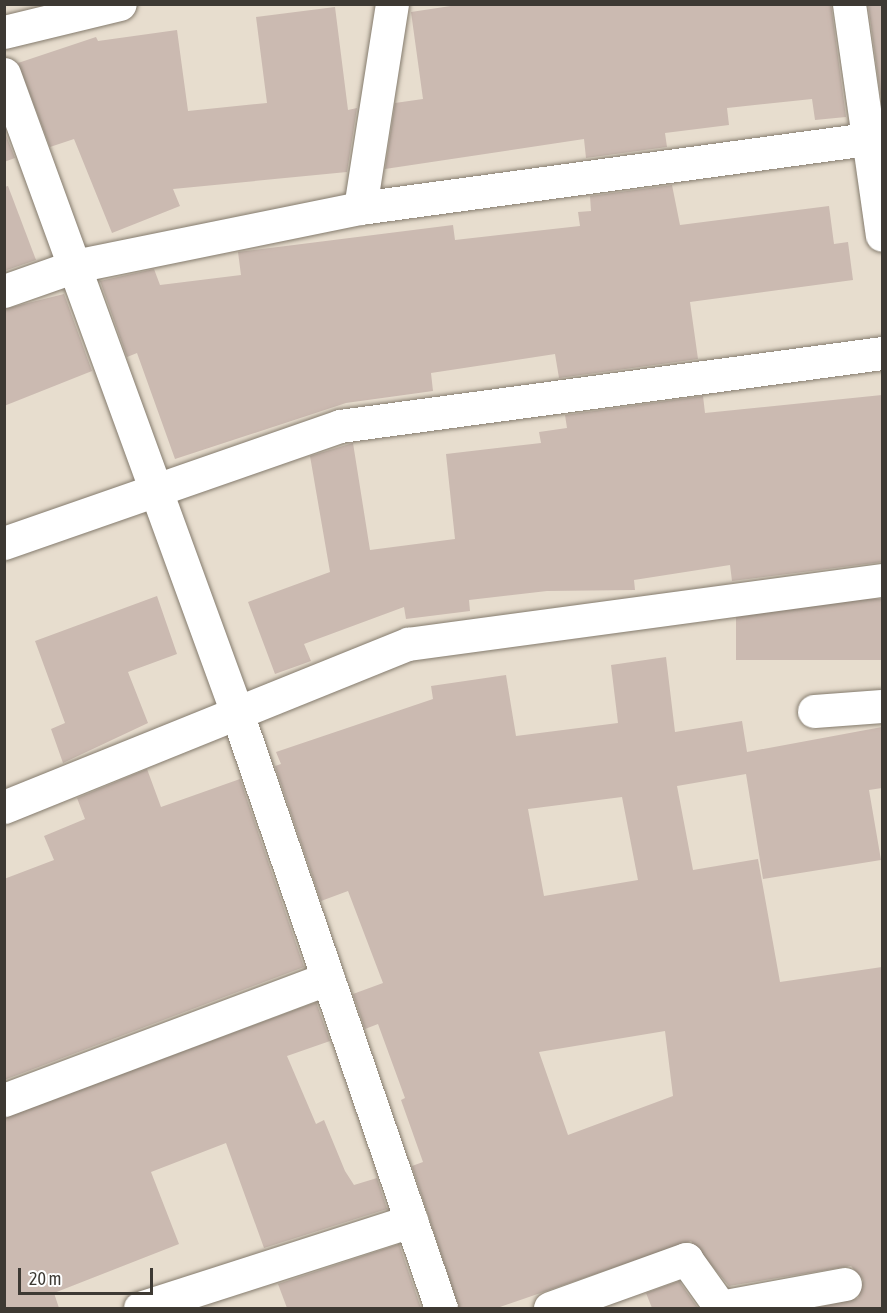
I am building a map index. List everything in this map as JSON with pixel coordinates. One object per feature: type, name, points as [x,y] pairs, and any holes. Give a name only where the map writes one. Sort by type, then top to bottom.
[{"type":"street","points":[[4,32],[120,4]]},
{"type":"street","points":[[360,208],[392,4]]},
{"type":"street","points":[[849,4],[875,138],[882,236]]},
{"type":"street","points":[[4,74],[154,491],[236,710],[441,1308]]},
{"type":"street","points":[[4,291],[75,267],[360,208],[875,138]]},
{"type":"street","points":[[4,543],[340,426],[882,353]]},
{"type":"street","points":[[4,807],[236,710],[408,644],[882,580]]},
{"type":"street","points":[[814,711],[882,705]]},
{"type":"street","points":[[4,1100],[328,978]]},
{"type":"street","points":[[140,1308],[411,1221]]},
{"type":"street","points":[[550,1308],[686,1259],[720,1308],[845,1284]]},
{"type":"building","points":[[464,4],[831,4],[846,117],[815,120],[812,99],[727,108],[729,125],[665,133],[667,147],[586,158],[584,139],[385,169],[395,103],[423,99],[411,12]]},
{"type":"building","points":[[868,4],[882,4],[882,106]]},
{"type":"building","points":[[335,7],[348,110],[357,108],[347,172],[173,189],[180,206],[112,233],[74,139],[50,147],[18,63],[96,37],[98,41],[177,30],[188,111],[267,103],[256,17]]},
{"type":"building","points":[[4,130],[15,158],[4,162]]},
{"type":"building","points":[[672,185],[680,225],[829,206],[834,244],[848,242],[853,280],[690,302],[698,359],[559,378],[555,354],[431,373],[433,391],[346,403],[175,459],[137,353],[127,357],[100,281],[154,269],[160,285],[241,275],[238,252],[453,225],[455,240],[580,226],[578,212],[591,211],[590,196]]},
{"type":"building","points":[[8,186],[36,260],[4,271],[4,187]]},
{"type":"building","points":[[64,294],[92,371],[4,406],[4,309]]},
{"type":"building","points":[[882,395],[882,562],[732,581],[730,565],[634,580],[635,590],[547,591],[469,600],[470,611],[406,619],[404,607],[304,644],[311,661],[275,674],[248,602],[330,572],[310,456],[353,443],[370,550],[455,539],[446,454],[541,443],[539,432],[567,428],[565,415],[703,396],[705,413]]},
{"type":"building","points":[[157,596],[177,654],[128,672],[148,723],[63,763],[51,729],[65,723],[35,641]]},
{"type":"building","points":[[736,599],[882,599],[882,660],[736,660]]},
{"type":"building","points":[[666,657],[675,732],[742,721],[747,752],[882,727],[882,788],[869,790],[881,860],[763,879],[746,774],[677,786],[693,870],[758,859],[780,982],[882,967],[882,1308],[815,1308],[858,1298],[863,1280],[851,1266],[729,1286],[691,1241],[497,1308],[459,1308],[412,1166],[423,1162],[401,1100],[405,1098],[378,1024],[365,1029],[353,994],[383,983],[348,891],[321,901],[275,766],[281,764],[276,752],[433,699],[431,686],[506,675],[516,736],[618,723],[611,665]],"holes":[[[622,797],[638,880],[544,896],[528,809]],[[665,1031],[673,1096],[568,1135],[539,1052]]]},
{"type":"building","points":[[147,769],[161,807],[240,779],[304,967],[4,1080],[4,879],[54,860],[44,836],[85,819],[77,798]]},
{"type":"building","points":[[316,1002],[330,1041],[287,1056],[316,1124],[324,1120],[345,1171],[354,1185],[377,1178],[387,1209],[264,1248],[226,1143],[151,1172],[179,1244],[54,1293],[59,1308],[4,1308],[4,1118]]},
{"type":"building","points":[[399,1244],[421,1308],[287,1308],[278,1284]]},
{"type":"building","points":[[679,1281],[698,1308],[652,1308],[646,1293]]}]
